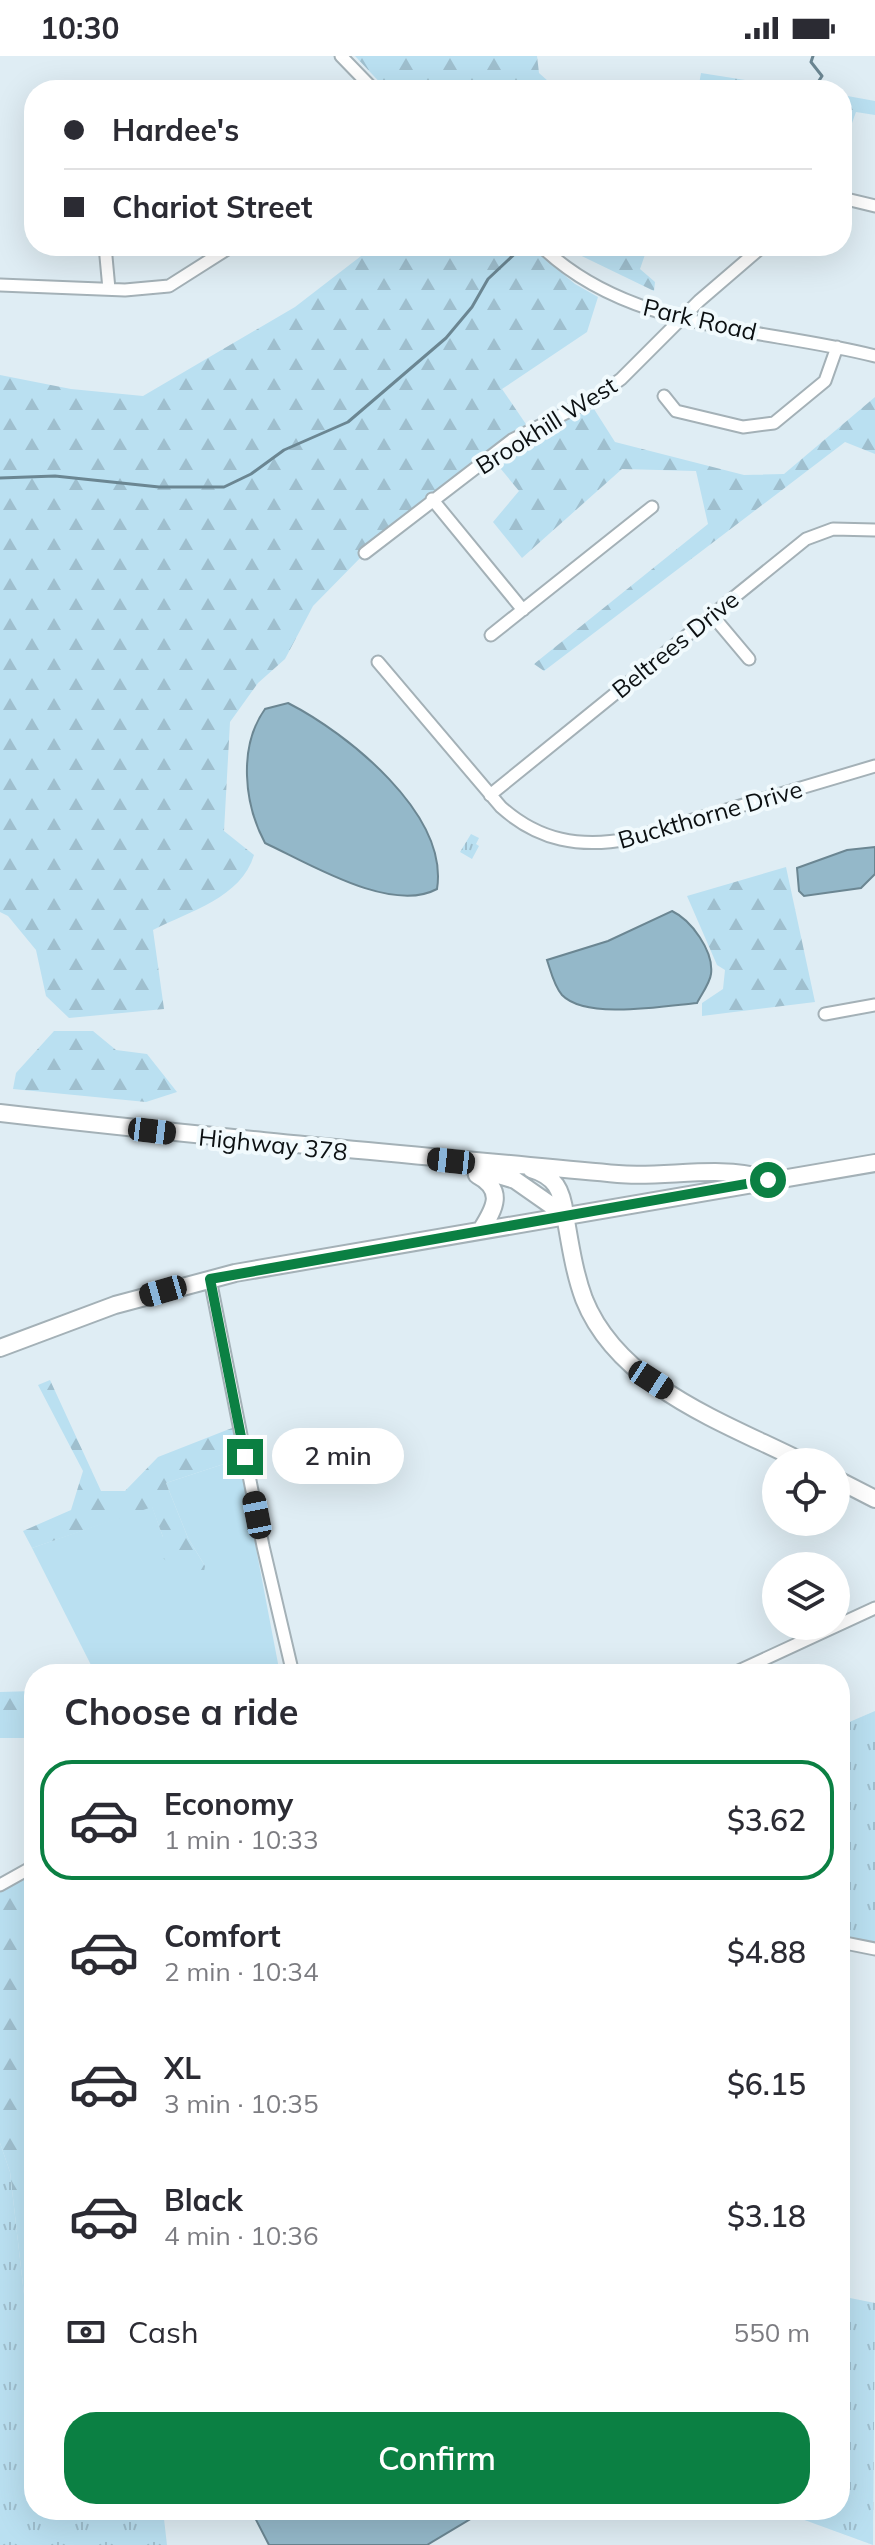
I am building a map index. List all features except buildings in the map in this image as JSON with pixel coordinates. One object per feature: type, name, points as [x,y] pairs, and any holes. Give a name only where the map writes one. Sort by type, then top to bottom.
[{"type":"main road","name":"Highway 378","points":[[0,1113],[451,1161]]},
{"type":"main road","points":[[451,1161],[641,1175],[741,1173],[768,1180]]},
{"type":"main road","points":[[451,1161],[515,1180],[565,1215]]},
{"type":"main road","points":[[451,1161],[485,1179],[496,1192],[495,1208],[481,1230]]},
{"type":"main road","points":[[0,1348],[115,1305],[210,1279],[875,1163]]},
{"type":"main road","points":[[518,1165],[553,1180],[561,1193],[584,1298],[616,1349],[651,1380],[681,1400],[775,1448]]},
{"type":"main road","points":[[850,1486],[875,1499]]},
{"type":"street","points":[[341,56],[363,80]]},
{"type":"street","points":[[852,200],[875,206]]},
{"type":"street","points":[[106,256],[109,289]]},
{"type":"street","points":[[0,285],[109,289],[169,286],[216,256]]},
{"type":"street","name":"Park Road","points":[[555,256],[601,290],[682,318],[875,356]]},
{"type":"street","name":"Brookhill West","points":[[365,553],[512,440],[595,398],[621,379],[682,318],[752,256]]},
{"type":"street","points":[[664,396],[676,411],[743,427],[774,423],[825,381],[837,347]]},
{"type":"street","points":[[432,499],[523,610]]},
{"type":"street","points":[[491,635],[652,507]]},
{"type":"street","name":"Beltrees Drive","points":[[490,795],[806,539],[833,529],[875,530]]},
{"type":"street","points":[[712,615],[749,659]]},
{"type":"street","name":"Buckthorne Drive","points":[[378,662],[490,795],[513,817],[543,834],[580,844],[605,843],[875,766]]},
{"type":"street","points":[[825,1014],[875,1005]]},
{"type":"street","points":[[210,1279],[263,1546],[291,1664]]},
{"type":"street","points":[[850,1620],[875,1608]]},
{"type":"street","points":[[754,1664],[806,1640]]},
{"type":"street","points":[[0,1885],[24,1872]]},
{"type":"street","points":[[850,1944],[875,1949]]},
{"type":"green space","points":[[355,56],[537,56],[539,73],[547,80],[378,80]]},
{"type":"green space","points":[[701,73],[745,80],[700,80]]},
{"type":"green space","points":[[852,97],[875,101],[875,115],[856,112],[852,123]]},
{"type":"green space","points":[[361,256],[542,256],[575,284],[598,297],[587,332],[502,389],[532,433],[594,409],[615,442],[744,475],[784,474],[875,397],[875,454],[845,442],[544,671],[534,664],[708,524],[696,471],[622,469],[522,558],[493,522],[519,491],[491,457],[365,553],[313,606],[285,659],[258,683],[230,722],[224,831],[254,855],[247,870],[226,893],[153,930],[164,1009],[69,1018],[46,996],[36,950],[8,916],[0,912],[0,375],[71,389],[143,396],[295,307]]},
{"type":"green space","points":[[582,256],[645,256],[640,269],[655,282],[654,291]]},
{"type":"green space","points":[[471,834],[479,838],[476,844],[479,846],[472,859],[460,852]]},
{"type":"green space","points":[[786,867],[815,1002],[702,1016],[702,1003],[723,989],[725,970],[717,965],[687,896]]},
{"type":"green space","points":[[54,1031],[93,1031],[116,1050],[147,1054],[177,1092],[146,1102],[13,1089],[16,1073]]},
{"type":"green space","points":[[50,1380],[101,1491],[125,1491],[158,1457],[232,1428],[239,1459],[166,1483],[188,1538],[205,1566],[202,1582],[159,1556],[163,1537],[152,1507],[32,1548],[23,1531],[71,1510],[83,1471],[38,1385]]},
{"type":"green space","points":[[239,1459],[278,1664],[90,1664],[32,1548],[152,1506],[163,1537],[205,1566],[188,1538],[166,1483]]},
{"type":"green space","points":[[24,1691],[24,1738],[0,1738],[0,1692]]},
{"type":"green space","points":[[875,1711],[875,1944],[850,1939],[850,1722]]},
{"type":"green space","points":[[24,1872],[24,2294],[10,2172],[0,2143],[0,1885]]},
{"type":"green space","points":[[0,2143],[10,2172],[24,2294],[24,2520],[164,2520],[167,2545],[0,2545]]},
{"type":"green space","points":[[850,2298],[875,2303],[873,2545],[804,2520],[850,2520]]},
{"type":"shaded area","points":[[288,703],[338,734],[364,755],[411,805],[427,833],[436,861],[437,889],[418,895],[374,891],[326,873],[265,843],[252,811],[248,758],[256,724],[265,709]]},
{"type":"shaded area","points":[[875,847],[875,874],[861,888],[804,896],[799,891],[797,868],[847,850]]},
{"type":"shaded area","points":[[672,911],[687,921],[700,937],[709,956],[710,978],[697,1003],[607,1009],[573,1003],[559,991],[547,960],[608,941]]},
{"type":"shaded area","points":[[256,2520],[469,2520],[427,2545],[269,2545]]},
{"type":"waterway","points":[[813,56],[811,62],[822,76],[819,80]]},
{"type":"waterway","points":[[0,478],[55,476],[159,487],[224,487],[251,474],[284,450],[348,422],[446,338],[472,307],[488,279],[512,256]]},
{"type":"route","points":[[245,1457],[210,1279],[768,1180]]}]
